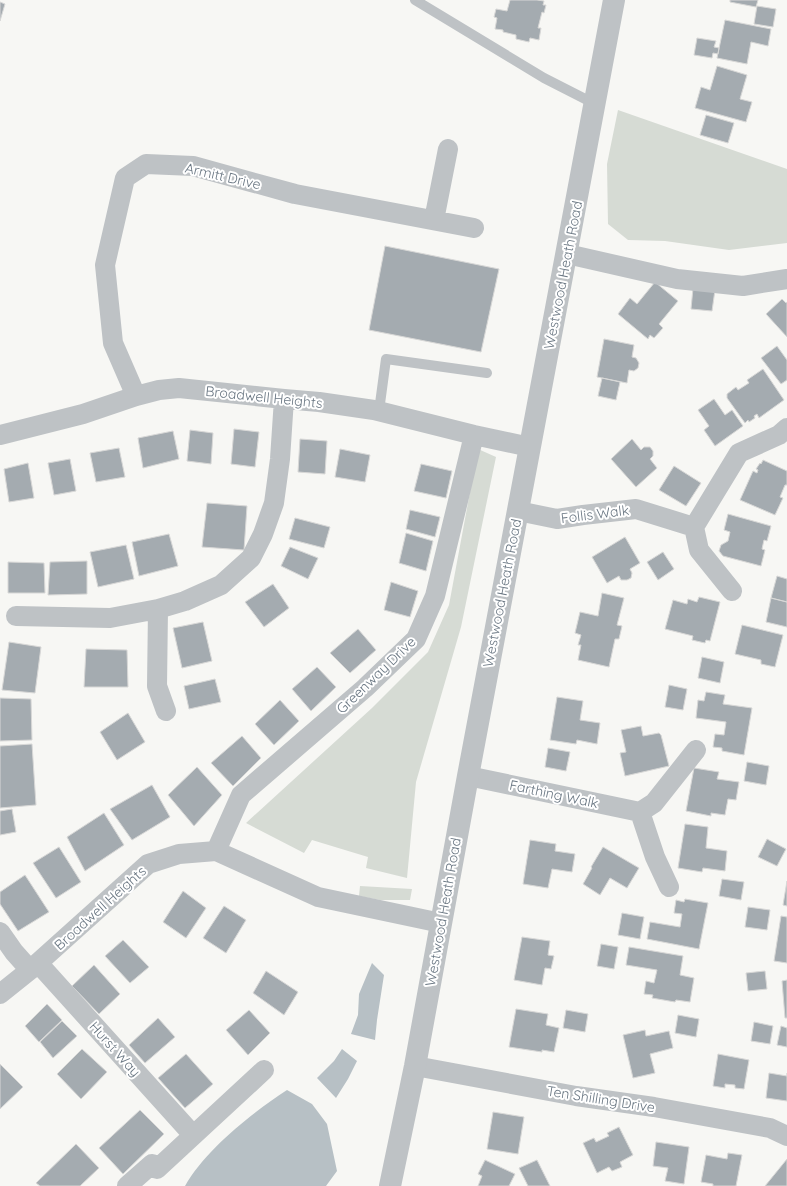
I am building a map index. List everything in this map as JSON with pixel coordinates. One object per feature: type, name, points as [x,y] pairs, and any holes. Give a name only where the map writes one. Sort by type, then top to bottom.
[{"type":"street","name":"Westwood Heath Road","points":[[390,1186],[415,1066],[614,0]]},
{"type":"street","points":[[434,220],[448,149]]},
{"type":"street","name":"Armitt Drive","points":[[136,396],[113,343],[106,265],[125,178],[146,164],[193,166],[295,194],[474,228]]},
{"type":"street","points":[[567,254],[677,279],[743,286],[787,279]]},
{"type":"street","name":"Broadwell Heights","points":[[0,435],[82,414],[158,390],[179,388],[284,400],[319,402],[379,411],[474,435],[530,447]]},
{"type":"street","points":[[16,616],[110,618],[158,609],[185,601],[221,585],[251,558],[263,534],[274,503],[280,459],[284,400]]},
{"type":"street","points":[[732,591],[699,550],[694,527],[739,453],[779,435],[787,428]]},
{"type":"street","name":"Greenway Drive","points":[[216,851],[241,795],[365,688],[416,639],[435,596],[474,435]]},
{"type":"street","name":"Follis Walk","points":[[518,511],[557,519],[636,509],[694,527]]},
{"type":"street","points":[[158,609],[157,686],[166,711]]},
{"type":"street","points":[[669,887],[655,857],[640,812],[654,802],[696,750]]},
{"type":"street","name":"Farthing Walk","points":[[468,776],[640,812]]},
{"type":"street","name":"Broadwell Heights","points":[[0,994],[34,967],[148,864],[179,854],[216,851],[318,897],[441,923]]},
{"type":"street","name":"Hurst Way","points":[[0,932],[14,952],[34,967],[193,1135]]},
{"type":"street","name":"Ten Shilling Drive","points":[[415,1066],[576,1096],[654,1107],[770,1128],[787,1136]]},
{"type":"street","points":[[127,1186],[152,1164],[157,1169],[264,1070]]},
{"type":"lane","points":[[416,0],[544,78],[595,104]]},
{"type":"lane","points":[[379,411],[386,359],[487,373]]},
{"type":"shaded area","points":[[618,110],[787,169],[787,243],[729,250],[665,241],[628,240],[608,224],[607,164]]},
{"type":"shaded area","points":[[478,449],[496,457],[461,627],[416,782],[407,878],[366,868],[368,857],[312,840],[304,853],[246,823],[372,708],[428,652],[449,605]]},
{"type":"shaded area","points":[[360,886],[412,889],[410,900],[380,900],[359,896]]},
{"type":"shaded area","points":[[372,963],[384,975],[375,1040],[351,1034],[358,1015],[359,994]]},
{"type":"shaded area","points":[[342,1049],[357,1061],[336,1098],[317,1078],[334,1061]]},
{"type":"shaded area","points":[[287,1090],[312,1104],[327,1124],[337,1171],[326,1186],[185,1186],[194,1172],[217,1145],[259,1110]]},
{"type":"building","points":[[510,0],[544,1],[543,5],[546,5],[544,13],[542,12],[538,28],[541,28],[539,40],[530,38],[529,42],[516,39],[516,35],[503,32],[503,30],[495,29],[497,18],[494,17],[496,9],[507,11]]},
{"type":"building","points":[[730,0],[758,0],[756,7],[730,2]]},
{"type":"building","points":[[0,2],[5,4],[0,21]]},
{"type":"building","points":[[757,6],[776,9],[773,27],[754,24]]},
{"type":"building","points":[[725,20],[771,29],[768,46],[751,42],[747,64],[717,58]]},
{"type":"building","points":[[697,38],[716,41],[714,47],[719,48],[718,54],[713,53],[712,58],[694,55]]},
{"type":"building","points":[[717,66],[747,75],[740,99],[752,102],[746,122],[695,108],[701,87],[710,90]]},
{"type":"building","points":[[706,115],[734,123],[728,143],[700,135]]},
{"type":"building","points":[[385,246],[499,269],[481,352],[369,330]]},
{"type":"building","points":[[655,282],[678,301],[659,324],[663,328],[654,338],[650,335],[648,339],[618,314],[630,298],[637,304]]},
{"type":"building","points":[[693,288],[715,290],[712,311],[691,309]]},
{"type":"building","points":[[782,299],[786,303],[787,302],[787,337],[766,314]]},
{"type":"building","points":[[604,339],[634,345],[632,357],[636,358],[639,363],[638,368],[634,371],[629,370],[627,383],[597,377]]},
{"type":"building","points":[[777,346],[787,360],[787,380],[781,384],[761,358]]},
{"type":"building","points":[[763,369],[784,400],[759,418],[757,414],[754,416],[755,418],[749,422],[748,420],[745,423],[727,398],[727,394],[736,387],[738,390],[749,383],[747,380]]},
{"type":"building","points":[[602,378],[620,382],[616,400],[598,396]]},
{"type":"building","points":[[714,399],[725,415],[732,410],[743,426],[715,446],[704,430],[709,426],[698,410]]},
{"type":"building","points":[[234,429],[259,432],[255,467],[231,464]]},
{"type":"building","points":[[190,430],[213,433],[211,464],[187,461]]},
{"type":"building","points":[[173,431],[179,459],[143,468],[138,438]]},
{"type":"building","points":[[300,439],[327,441],[325,474],[298,472]]},
{"type":"building","points":[[632,439],[641,450],[644,447],[650,447],[653,451],[653,456],[650,459],[657,468],[636,487],[611,459]]},
{"type":"building","points":[[119,448],[125,477],[96,482],[90,453]]},
{"type":"building","points":[[340,449],[370,455],[365,482],[335,477]]},
{"type":"building","points":[[70,459],[76,491],[54,495],[48,463]]},
{"type":"building","points":[[763,460],[787,471],[787,485],[785,485],[780,497],[783,498],[775,515],[740,500],[753,471],[757,473],[758,470],[756,469]]},
{"type":"building","points":[[28,463],[34,498],[9,502],[4,469]]},
{"type":"building","points":[[421,464],[452,471],[446,498],[414,491]]},
{"type":"building","points":[[674,466],[701,483],[686,506],[659,490]]},
{"type":"building","points":[[207,503],[247,506],[244,550],[202,547]]},
{"type":"building","points":[[410,510],[440,517],[435,537],[406,529]]},
{"type":"building","points":[[728,514],[771,526],[767,541],[764,540],[762,549],[765,550],[761,566],[723,556],[719,551],[721,545],[728,541],[730,532],[724,530]]},
{"type":"building","points":[[295,518],[330,527],[324,548],[289,539]]},
{"type":"building","points":[[406,533],[433,541],[426,571],[399,563]]},
{"type":"building","points":[[169,534],[178,566],[139,576],[132,542]]},
{"type":"building","points":[[625,537],[640,563],[630,569],[632,573],[631,578],[621,580],[619,576],[607,583],[592,557]]},
{"type":"building","points":[[126,545],[134,579],[98,587],[90,552]]},
{"type":"building","points":[[290,547],[318,558],[308,579],[281,566]]},
{"type":"building","points":[[663,552],[674,569],[658,580],[647,562]]},
{"type":"building","points":[[87,561],[87,594],[48,595],[50,562]]},
{"type":"building","points":[[8,562],[44,563],[45,593],[8,593]]},
{"type":"building","points":[[777,576],[787,579],[787,602],[771,598]]},
{"type":"building","points":[[391,582],[418,591],[410,617],[384,610]]},
{"type":"building","points":[[273,584],[289,608],[264,627],[245,602]]},
{"type":"building","points":[[602,593],[624,598],[617,625],[622,626],[619,639],[615,639],[609,667],[578,660],[581,645],[578,645],[581,635],[575,633],[580,612],[598,616]]},
{"type":"building","points":[[699,597],[720,602],[710,641],[706,640],[705,643],[692,640],[693,636],[665,629],[673,600],[687,604],[688,599],[697,602]]},
{"type":"building","points":[[771,598],[787,602],[787,627],[766,622]]},
{"type":"building","points":[[203,622],[212,661],[182,668],[173,628]]},
{"type":"building","points":[[742,625],[783,635],[775,667],[761,664],[761,660],[735,654]]},
{"type":"building","points":[[358,629],[376,650],[350,673],[330,653]]},
{"type":"building","points":[[9,642],[41,647],[35,693],[2,690]]},
{"type":"building","points":[[86,649],[127,650],[128,687],[84,687]]},
{"type":"building","points":[[702,657],[724,662],[720,683],[698,678]]},
{"type":"building","points":[[317,667],[336,687],[311,711],[292,689]]},
{"type":"building","points":[[215,679],[221,702],[189,709],[184,686]]},
{"type":"building","points":[[669,685],[687,689],[683,710],[665,707]]},
{"type":"building","points":[[706,692],[725,695],[723,704],[752,708],[744,755],[722,751],[722,748],[713,747],[715,734],[724,735],[726,722],[696,718],[698,700],[704,701]]},
{"type":"building","points":[[557,697],[583,701],[580,720],[600,723],[597,744],[577,740],[576,744],[550,740]]},
{"type":"building","points":[[0,698],[31,699],[32,740],[0,741]]},
{"type":"building","points":[[280,700],[299,721],[274,745],[255,724]]},
{"type":"building","points":[[128,713],[145,742],[117,760],[100,732]]},
{"type":"building","points":[[641,726],[643,736],[659,733],[661,735],[669,766],[625,776],[620,753],[626,752],[621,730]]},
{"type":"building","points":[[242,736],[261,758],[233,786],[211,763]]},
{"type":"building","points":[[32,744],[36,805],[0,808],[0,746]]},
{"type":"building","points":[[548,748],[570,752],[566,771],[545,767]]},
{"type":"building","points":[[747,762],[769,766],[766,785],[744,781]]},
{"type":"building","points":[[197,767],[222,795],[194,826],[168,795]]},
{"type":"building","points":[[694,768],[719,772],[717,779],[739,782],[736,800],[728,799],[725,815],[711,813],[711,816],[686,811]]},
{"type":"building","points":[[152,785],[170,817],[132,840],[110,809]]},
{"type":"building","points":[[12,809],[16,832],[0,835],[0,811]]},
{"type":"building","points":[[104,813],[124,845],[85,871],[67,837]]},
{"type":"building","points":[[685,824],[708,827],[706,848],[727,851],[725,871],[703,868],[702,872],[678,868]]},
{"type":"building","points":[[767,839],[786,849],[777,866],[758,857]]},
{"type":"building","points":[[530,840],[556,844],[555,851],[575,854],[572,872],[552,869],[548,888],[523,884]]},
{"type":"building","points":[[59,847],[81,882],[56,898],[33,863]]},
{"type":"building","points":[[603,847],[639,868],[627,888],[610,878],[600,895],[583,884]]},
{"type":"building","points":[[25,875],[49,912],[18,931],[0,904],[0,892]]},
{"type":"building","points":[[722,879],[744,882],[741,900],[719,896]]},
{"type":"building","points":[[787,881],[787,906],[783,905]]},
{"type":"building","points":[[183,891],[206,908],[186,938],[163,922]]},
{"type":"building","points":[[685,899],[708,903],[699,949],[647,939],[650,922],[680,927],[682,914],[674,913],[676,900],[684,902]]},
{"type":"building","points":[[224,906],[246,920],[226,953],[203,938]]},
{"type":"building","points":[[748,907],[770,910],[767,930],[745,927]]},
{"type":"building","points":[[622,913],[644,917],[640,939],[618,935]]},
{"type":"building","points":[[781,916],[787,917],[787,963],[774,961]]},
{"type":"building","points":[[522,937],[550,941],[548,955],[554,956],[551,969],[545,968],[542,985],[514,980]]},
{"type":"building","points":[[123,940],[149,967],[130,983],[105,956]]},
{"type":"building","points":[[601,944],[618,947],[614,969],[597,966]]},
{"type":"building","points":[[629,947],[683,956],[680,975],[694,978],[690,1002],[676,1000],[675,1002],[652,998],[653,995],[644,994],[646,981],[654,983],[657,970],[626,965]]},
{"type":"building","points":[[94,965],[120,994],[99,1014],[72,986]]},
{"type":"building","points":[[266,971],[298,992],[284,1015],[253,993]]},
{"type":"building","points":[[765,971],[767,989],[748,991],[746,973]]},
{"type":"building","points":[[787,980],[787,1018],[785,1018],[782,981]]},
{"type":"building","points":[[47,1004],[62,1020],[39,1042],[25,1026]]},
{"type":"building","points":[[516,1009],[548,1014],[546,1025],[559,1028],[554,1052],[542,1050],[542,1052],[509,1047]]},
{"type":"building","points":[[249,1010],[270,1033],[248,1055],[226,1030]]},
{"type":"building","points":[[566,1010],[588,1014],[585,1032],[563,1028]]},
{"type":"building","points":[[678,1015],[699,1019],[696,1037],[675,1033]]},
{"type":"building","points":[[158,1018],[175,1037],[145,1063],[129,1045]]},
{"type":"building","points":[[62,1021],[77,1036],[53,1058],[40,1042]]},
{"type":"building","points":[[754,1022],[773,1026],[770,1044],[751,1041]]},
{"type":"building","points":[[781,1026],[787,1028],[787,1047],[777,1045]]},
{"type":"building","points":[[645,1030],[646,1036],[669,1031],[673,1048],[650,1054],[655,1073],[633,1078],[623,1035]]},
{"type":"building","points":[[82,1049],[107,1072],[81,1099],[57,1074]]},
{"type":"building","points":[[186,1054],[213,1084],[185,1108],[158,1078]]},
{"type":"building","points":[[718,1054],[749,1060],[744,1089],[735,1088],[735,1085],[725,1084],[725,1088],[713,1086]]},
{"type":"building","points":[[0,1064],[23,1087],[0,1109]]},
{"type":"building","points":[[769,1073],[787,1076],[787,1101],[766,1098]]},
{"type":"building","points":[[140,1110],[164,1134],[123,1174],[99,1148]]},
{"type":"building","points":[[493,1112],[524,1117],[518,1154],[487,1149]]},
{"type":"building","points":[[619,1127],[633,1155],[620,1162],[622,1167],[612,1171],[609,1167],[597,1173],[583,1143],[594,1138],[596,1142],[609,1136],[607,1133]]},
{"type":"building","points":[[656,1142],[689,1147],[684,1184],[665,1181],[668,1168],[653,1166]]},
{"type":"building","points":[[76,1144],[99,1168],[80,1186],[40,1186],[36,1183]]},
{"type":"building","points":[[728,1153],[742,1155],[736,1186],[713,1186],[713,1184],[701,1182],[706,1155],[727,1159]]},
{"type":"building","points":[[787,1159],[787,1186],[765,1186]]},
{"type":"building","points":[[485,1160],[515,1174],[509,1186],[478,1186],[482,1176],[478,1174]]},
{"type":"building","points":[[537,1160],[550,1186],[528,1186],[519,1168]]}]
